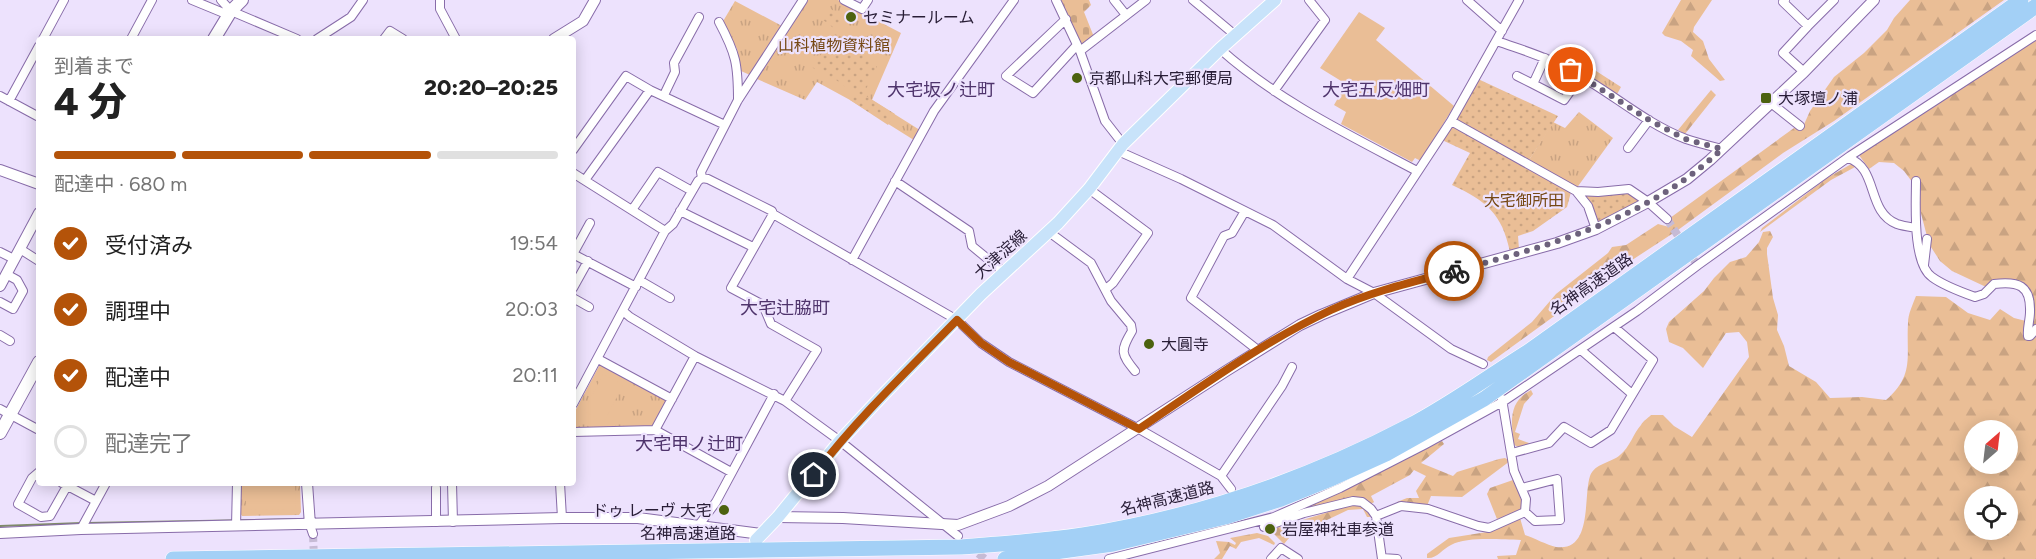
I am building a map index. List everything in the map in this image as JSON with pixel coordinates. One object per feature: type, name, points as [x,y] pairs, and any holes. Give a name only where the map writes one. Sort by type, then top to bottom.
[{"type":"highway","name":"名神高速道路","points":[[173,559],[961,547],[1082,535],[1165,518],[1232,500],[1325,464],[1409,426],[1447,404],[1538,344],[2021,0]]},
{"type":"highway","name":"名神高速道路","points":[[1005,559],[1104,546],[1226,517],[1333,478],[1386,454],[1500,388],[2036,6]]},
{"type":"main road","points":[[216,36],[231,11],[242,0]]},
{"type":"main road","name":"大津淀線","points":[[758,537],[778,517],[840,441],[957,320],[1049,232],[1089,189],[1120,147],[1220,49],[1275,0]]},
{"type":"main road","points":[[0,433],[6,412],[36,367]]},
{"type":"street","points":[[45,36],[64,0]]},
{"type":"street","points":[[133,36],[152,0]]},
{"type":"street","points":[[192,0],[226,14],[231,11]]},
{"type":"street","points":[[221,0],[231,11],[290,36]]},
{"type":"street","points":[[322,36],[351,17],[363,0]]},
{"type":"street","points":[[440,0],[440,9],[454,36]]},
{"type":"street","points":[[559,36],[584,21],[595,0]]},
{"type":"street","points":[[702,178],[700,172],[738,100],[802,0]]},
{"type":"street","points":[[844,0],[862,9],[868,0]]},
{"type":"street","points":[[852,260],[934,111],[1014,0]]},
{"type":"street","points":[[1056,0],[1078,48],[1105,121],[1120,147],[1273,225],[1347,279],[1374,293],[1451,349],[1483,364]]},
{"type":"street","points":[[1114,0],[1126,15]]},
{"type":"street","points":[[1066,19],[1006,76],[1033,93],[1078,48],[1146,0]]},
{"type":"street","points":[[1193,0],[1235,35]]},
{"type":"street","points":[[1274,91],[1325,20],[1309,0]]},
{"type":"street","points":[[1467,0],[1502,31]]},
{"type":"street","points":[[1347,279],[1451,120],[1519,0]]},
{"type":"street","points":[[1785,0],[1783,2],[1808,26]]},
{"type":"street","points":[[1804,72],[1784,53],[1834,0]]},
{"type":"street","points":[[778,517],[843,518],[958,525],[1009,506],[1048,486],[1311,320],[1374,293],[1557,243],[1596,229],[1648,202],[1687,179],[1722,149],[1804,72],[1874,0]]},
{"type":"street","points":[[664,95],[675,72],[674,63],[699,17]]},
{"type":"street","points":[[719,22],[734,50],[738,72],[738,100]]},
{"type":"street","points":[[386,36],[390,31],[398,36]]},
{"type":"street","points":[[1262,524],[1340,488],[1424,445],[1503,400],[1614,327],[1697,264],[1848,158],[2036,35]]},
{"type":"street","points":[[1497,41],[1545,58],[1581,76],[1649,120],[1685,139],[1722,149]]},
{"type":"street","points":[[1220,49],[1274,91],[1311,114],[1417,171]]},
{"type":"street","points":[[9,101],[36,52]]},
{"type":"street","points":[[1533,84],[1545,58]]},
{"type":"street","points":[[576,146],[626,76],[650,90],[725,125]]},
{"type":"street","points":[[1517,76],[1564,100],[1581,76]]},
{"type":"street","points":[[585,180],[650,90]]},
{"type":"street","points":[[0,96],[36,115]]},
{"type":"street","points":[[1771,103],[1800,126]]},
{"type":"street","points":[[1451,120],[1576,191],[1588,206],[1596,229]]},
{"type":"street","points":[[1628,148],[1649,120]]},
{"type":"street","points":[[1848,158],[1862,165],[1869,180],[1873,198],[1883,214],[1898,225],[1916,228]]},
{"type":"street","points":[[0,170],[36,183]]},
{"type":"street","points":[[632,210],[657,172],[692,191]]},
{"type":"street","points":[[576,176],[665,231]]},
{"type":"street","points":[[576,395],[598,359],[665,231],[673,224],[702,178]]},
{"type":"street","points":[[702,178],[772,211],[773,214],[957,320],[981,343],[1009,362],[1139,429],[1221,476],[1231,489]]},
{"type":"street","points":[[895,181],[969,231],[972,246],[1005,273]]},
{"type":"street","points":[[1917,181],[1916,228],[1920,256],[1930,277],[1975,297],[1984,294],[1994,284],[2017,284],[2025,289],[2029,297],[2028,336],[2036,329]]},
{"type":"street","points":[[1089,189],[1148,233],[1113,283],[1106,289]]},
{"type":"street","points":[[1576,191],[1598,192],[1629,189],[1648,202],[1666,219]]},
{"type":"street","points":[[680,211],[753,247]]},
{"type":"street","points":[[1245,211],[1232,232],[1224,236],[1191,298],[1259,351]]},
{"type":"street","points":[[773,214],[730,288],[763,305],[771,324],[817,350],[785,400]]},
{"type":"street","points":[[0,286],[36,219]]},
{"type":"street","points":[[576,249],[590,223]]},
{"type":"street","points":[[1049,232],[1091,263],[1111,301],[1131,325],[1132,331],[1123,346],[1124,357],[1136,372]]},
{"type":"street","points":[[1924,267],[1927,239]]},
{"type":"street","points":[[0,252],[36,260]]},
{"type":"street","points":[[576,255],[670,298]]},
{"type":"street","points":[[576,283],[588,261]]},
{"type":"street","points":[[0,303],[13,309],[23,291],[17,280],[6,274]]},
{"type":"street","points":[[576,300],[589,308]]},
{"type":"street","points":[[623,311],[694,356],[785,400],[958,536]]},
{"type":"street","points":[[1512,453],[1549,442],[1564,427],[1591,443],[1611,430],[1653,360],[1614,327]]},
{"type":"street","points":[[0,335],[10,341]]},
{"type":"street","points":[[1581,350],[1632,394]]},
{"type":"street","points":[[655,430],[694,356]]},
{"type":"street","points":[[598,359],[672,399]]},
{"type":"street","points":[[1221,476],[1282,386],[1292,367]]},
{"type":"street","points":[[699,525],[716,502],[774,394]]},
{"type":"street","points":[[1503,400],[1514,471],[1526,499],[1526,512],[1535,522],[1560,520],[1557,478],[1522,488]]},
{"type":"street","points":[[6,412],[36,428]]},
{"type":"street","points":[[576,432],[655,430],[731,472]]},
{"type":"street","points":[[36,475],[18,504],[42,517],[50,516],[63,486]]},
{"type":"street","points":[[68,486],[96,501]]},
{"type":"street","points":[[81,529],[104,486]]},
{"type":"street","points":[[236,526],[237,486]]},
{"type":"street","points":[[307,486],[311,530]]},
{"type":"street","points":[[452,486],[453,522]]},
{"type":"street","points":[[560,486],[562,518]]},
{"type":"street","points":[[435,488],[436,522]]},
{"type":"street","points":[[1109,559],[1353,501],[1362,502],[1376,516],[1382,559],[1397,559]]},
{"type":"street","points":[[1376,516],[1401,506],[1428,508],[1489,528],[1526,512]]},
{"type":"street","points":[[0,533],[236,526],[311,530],[436,522],[638,518],[699,525],[758,537]]},
{"type":"street","points":[[1271,559],[1281,548],[1298,559]]},
{"type":"green space","name":"山科植物資料館","points":[[808,0],[838,0],[901,33],[872,100],[923,132],[917,142],[817,82],[805,100],[757,79]]},
{"type":"green space","points":[[1059,0],[1089,0],[1091,5],[1084,12],[1094,37],[1083,46],[1079,45]]},
{"type":"green space","points":[[1681,0],[1712,0],[1693,32],[1703,41],[1709,59],[1725,80],[1720,81],[1691,56],[1693,50],[1681,41],[1662,33]]},
{"type":"green space","points":[[1910,0],[2004,0],[1834,121],[1783,153],[1491,362],[1487,360],[1532,322],[1556,294],[1608,253],[1612,247],[1626,245],[1658,224],[1669,227],[1672,225],[1670,218],[1794,128],[1802,129],[1810,111],[1834,77],[1864,53],[1887,30]]},
{"type":"green space","points":[[735,1],[782,26],[750,75],[741,71],[737,49],[722,23]]},
{"type":"green space","points":[[831,9],[844,19],[836,30],[822,19]]},
{"type":"green space","points":[[1359,12],[1385,28],[1376,40],[1454,106],[1421,161],[1415,158],[1412,162],[1341,124],[1346,112],[1334,105],[1346,84],[1320,68]]},
{"type":"green space","points":[[835,35],[876,65],[876,71],[863,94],[895,114],[888,125],[850,100],[854,93],[832,77],[829,80],[812,67]]},
{"type":"green space","points":[[2036,40],[2036,559],[1498,559],[1497,556],[1516,555],[1521,540],[1485,539],[1458,542],[1434,557],[1427,558],[1427,554],[1449,538],[1487,532],[1520,518],[1525,535],[1556,547],[1568,546],[1576,541],[1581,532],[1592,472],[1623,452],[1638,429],[1651,415],[1663,415],[1674,426],[1692,437],[1749,357],[1747,342],[1739,332],[1726,333],[1703,368],[1683,348],[1669,342],[1666,329],[1669,322],[1704,291],[1730,262],[1746,257],[1759,242],[1763,232],[1770,231],[1773,237],[1767,248],[1767,254],[1773,298],[1778,315],[1777,330],[1789,366],[1816,382],[1830,398],[1862,397],[1886,400],[1895,391],[1905,373],[1907,364],[1908,320],[1916,296],[1946,297],[1968,313],[1990,320],[2000,309],[2014,318],[2026,321],[2025,293],[2013,286],[1984,286],[1952,271],[1940,261],[1929,244],[1913,183],[1904,171],[1894,163],[1879,162],[1869,169],[1859,155]]},
{"type":"green space","points":[[1593,69],[1621,87],[1616,96],[1588,78]]},
{"type":"green space","name":"大宅御所田","points":[[1478,79],[1558,116],[1529,160],[1457,121]]},
{"type":"green space","points":[[1711,90],[1716,95],[1685,134],[1678,130]]},
{"type":"green space","name":"大宅御所田","points":[[1579,112],[1613,138],[1576,189],[1529,160],[1553,122],[1565,128]]},
{"type":"green space","name":"大宅御所田","points":[[1456,126],[1571,192],[1567,207],[1533,231],[1518,236],[1519,249],[1510,252],[1502,227],[1491,210],[1452,185],[1470,153],[1442,140],[1450,127]]},
{"type":"green space","points":[[1853,163],[1857,166],[1831,180],[1760,232],[1762,228],[1827,178]]},
{"type":"green space","name":"大宅御所田","points":[[1630,192],[1643,201],[1597,223],[1585,196]]},
{"type":"green space","points":[[605,365],[666,398],[667,402],[655,427],[576,429],[576,409],[599,366]]},
{"type":"green space","points":[[603,374],[623,385],[604,422],[584,411]]},
{"type":"green space","points":[[1531,390],[1533,394],[1524,404],[1515,432],[1520,434],[1518,439],[1529,443],[1523,449],[1514,445],[1513,413],[1518,400]]},
{"type":"green space","points":[[1442,441],[1444,444],[1421,463],[1453,476],[1457,472],[1499,459],[1505,458],[1510,461],[1462,497],[1431,496],[1427,506],[1397,502],[1407,498],[1419,498],[1416,491],[1426,476],[1414,470],[1410,475],[1371,496],[1374,502],[1371,504],[1365,499],[1307,509],[1307,506]]},
{"type":"green space","points":[[1513,480],[1521,499],[1520,511],[1497,519],[1487,494],[1490,488]]},
{"type":"green space","points":[[239,486],[300,486],[301,512],[299,515],[242,516]]},
{"type":"green space","points":[[246,486],[295,486],[296,509],[246,510]]},
{"type":"green space","points":[[1355,504],[1363,506],[1371,515],[1370,517],[1367,517],[1363,509],[1348,510],[1289,538],[1284,544],[1272,532],[1273,529]]},
{"type":"green space","points":[[1257,533],[1268,536],[1275,543],[1274,545],[1259,538],[1241,542],[1236,549],[1230,546],[1222,559],[1214,559],[1220,553],[1216,541],[1235,545],[1236,543],[1230,538]]},
{"type":"waterway","points":[[87,523],[307,519]]},
{"type":"waterway","points":[[0,526],[82,523]]},
{"type":"tunnel","points":[[1667,219],[1696,263]]},
{"type":"tunnel","points":[[313,534],[314,559]]},
{"type":"tunnel","points":[[969,546],[985,559]]},
{"type":"way so far","points":[[1454,271],[1557,243],[1596,229],[1687,179],[1722,149],[1685,139],[1649,120],[1571,70]]},
{"type":"place","name":"セミナールーム","points":[[851,17]]},
{"type":"place","name":"京都山科大宅郵便局","points":[[1077,78]]},
{"type":"place","name":"大塚壇ノ浦","points":[[1766,98]]},
{"type":"place","name":"大圓寺","points":[[1149,344]]},
{"type":"place","name":"ドゥ レーヴ 大宅","points":[[724,510]]},
{"type":"place","name":"岩屋神社車参道","points":[[1270,529]]},
{"type":"district","name":"大宅坂ノ辻町","points":[[941,90]]},
{"type":"district","name":"大宅五反畑町","points":[[1376,90]]},
{"type":"district","name":"大宅辻脇町","points":[[785,308]]},
{"type":"district","name":"大宅甲ノ辻町","points":[[689,444]]},
{"type":"route","points":[[814,475],[840,441],[957,320],[981,343],[1009,362],[1139,429],[1300,325],[1374,293],[1454,271]]}]
